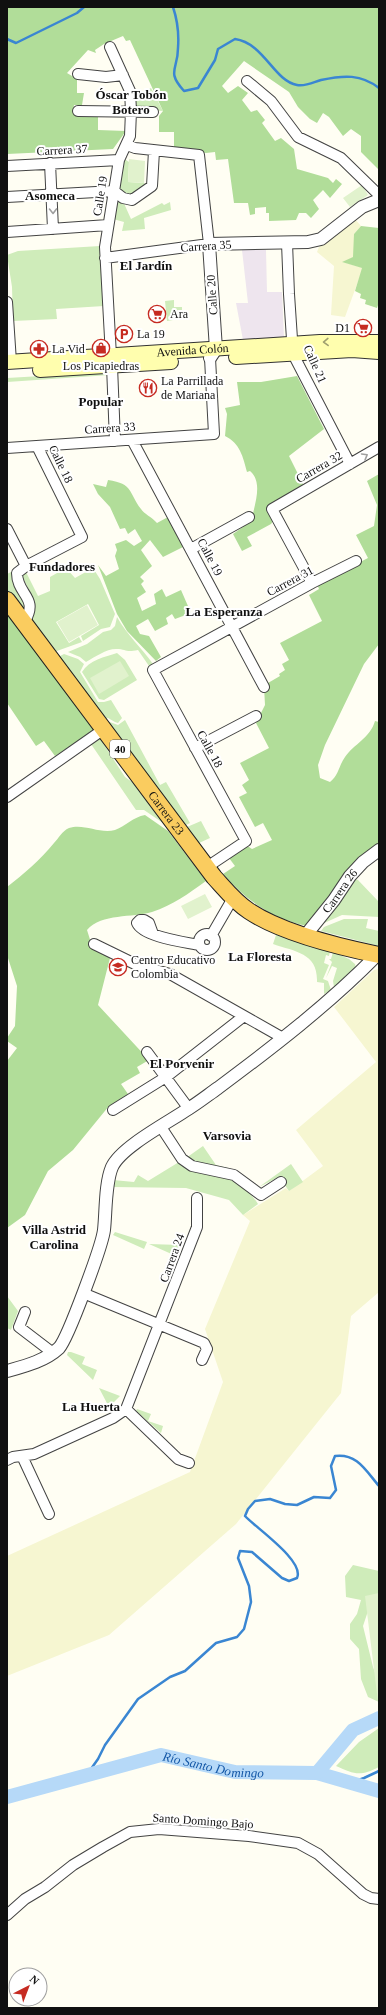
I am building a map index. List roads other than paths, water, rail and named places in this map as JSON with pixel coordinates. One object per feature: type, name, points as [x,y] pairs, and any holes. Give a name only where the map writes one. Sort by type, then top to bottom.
[{"type":"highway","name":"Carrera 23","points":[[7,600],[25,621],[207,867],[233,898],[247,910],[265,921],[305,936],[378,955]]},
{"type":"main road","name":"Avenida Colón","points":[[293,349],[347,341],[379,342]]},
{"type":"main road","name":"Avenida Colón","points":[[8,365],[112,361],[293,349],[379,352]]},
{"type":"street","name":"Calle 19","points":[[110,47],[130,92],[131,111],[130,136],[119,160],[104,247],[112,361],[115,441]]},
{"type":"street","points":[[78,74],[106,78],[123,75]]},
{"type":"street","points":[[247,82],[271,101],[298,137],[341,158],[379,195]]},
{"type":"street","points":[[78,111],[153,112]]},
{"type":"street","points":[[7,196],[114,191],[128,200],[150,189],[154,181],[154,151],[127,145]]},
{"type":"street","name":"Calle 20","points":[[154,151],[200,155],[209,244],[214,434]]},
{"type":"street","name":"Carrera 37","points":[[7,166],[119,160]]},
{"type":"street","points":[[50,163],[53,229]]},
{"type":"street","name":"Carrera 35","points":[[105,258],[209,244],[308,242],[321,239],[362,207],[379,200]]},
{"type":"street","points":[[7,232],[108,225]]},
{"type":"street","name":"Calle 21","points":[[287,243],[293,349],[350,464]]},
{"type":"street","points":[[7,302],[8,365]]},
{"type":"street","name":"Carrera 33","points":[[7,448],[214,434]]},
{"type":"street","name":"Calle 19","points":[[132,440],[264,687]]},
{"type":"street","name":"Calle 18","points":[[26,566],[82,537],[37,446]]},
{"type":"street","name":"Carrera 32","points":[[312,583],[272,509],[379,447]]},
{"type":"street","points":[[191,549],[249,517]]},
{"type":"street","points":[[7,530],[26,566],[17,573],[17,579],[29,602],[31,611],[25,621]]},
{"type":"street","name":"Carrera 31","points":[[153,670],[312,583],[356,561]]},
{"type":"street","name":"Calle 18","points":[[153,670],[246,841],[207,867]]},
{"type":"street","points":[[195,748],[256,716]]},
{"type":"street","points":[[7,797],[104,729]]},
{"type":"street","name":"Carrera 26","points":[[305,936],[334,900],[350,876],[363,862],[379,850]]},
{"type":"street","points":[[152,934],[199,945],[205,950],[212,948],[215,943],[211,936],[233,898]]},
{"type":"street","points":[[94,944],[137,965],[170,974],[283,1038]]},
{"type":"street","points":[[7,1371],[39,1361],[53,1353],[60,1346],[83,1293],[103,1233],[112,1168],[118,1158],[189,1109],[283,1038],[378,955]]},
{"type":"street","points":[[113,1110],[166,1077],[244,1016]]},
{"type":"street","points":[[147,1052],[189,1109]]},
{"type":"street","points":[[161,1127],[182,1159],[192,1166],[234,1175],[261,1195],[281,1182]]},
{"type":"street","name":"Carrera 24","points":[[126,1409],[197,1227],[197,1198]]},
{"type":"street","points":[[83,1293],[204,1343],[207,1349],[202,1360]]},
{"type":"street","points":[[25,1312],[19,1327],[53,1353]]},
{"type":"street","points":[[49,1514],[12,1457],[34,1454],[113,1418],[126,1409],[178,1459],[189,1463]]},
{"type":"street","name":"Santo Domingo Bajo","points":[[7,1915],[25,1899],[103,1847],[130,1832],[159,1829],[242,1835],[298,1843],[318,1854],[363,1894],[371,1898],[379,1899]]},
{"type":"waterway","points":[[7,39],[16,43],[77,13],[84,7]]},
{"type":"waterway","points":[[173,7],[177,22],[178,38],[178,55],[174,74],[175,79],[184,91],[198,88],[215,60],[218,49],[235,39],[254,47],[282,77],[297,85],[306,85],[329,78],[352,77],[366,80],[379,88]]},
{"type":"waterway","points":[[86,1776],[98,1759],[105,1745],[138,1699],[170,1677],[185,1671],[216,1643],[237,1637],[244,1629],[251,1602],[249,1586],[238,1558],[240,1551],[252,1552],[282,1578],[289,1581],[297,1578],[298,1571],[287,1554],[245,1516],[248,1509],[255,1501],[270,1499],[285,1504],[297,1505],[314,1497],[330,1498],[336,1490],[331,1466],[335,1456],[349,1457],[355,1460],[365,1469],[379,1486]]},
{"type":"waterway","name":"Río Santo Domingo","points":[[7,1797],[161,1755],[235,1772],[317,1773],[353,1730],[379,1718]]},
{"type":"waterway","points":[[350,1783],[379,1771]]},
{"type":"waterway","points":[[317,1773],[379,1791]]},
{"type":"place","name":"Ara","points":[[157,314]]},
{"type":"place","name":"D1","points":[[363,328]]},
{"type":"place","name":"La 19","points":[[124,334]]},
{"type":"place","name":"Los Picapiedras","points":[[101,348]]},
{"type":"place","name":"La Vid","points":[[39,349]]},
{"type":"place","name":"La Parrillada de Mariana","points":[[148,388]]},
{"type":"place","name":"Centro Educativo Colombia","points":[[118,967]]},
{"type":"district","name":"Óscar Tobón Botero","points":[[131,102]]},
{"type":"district","name":"Asomeca","points":[[50,195]]},
{"type":"district","name":"El Jardín","points":[[146,265]]},
{"type":"district","name":"Popular","points":[[101,401]]},
{"type":"district","name":"Fundadores","points":[[62,566]]},
{"type":"district","name":"La Esperanza","points":[[224,611]]},
{"type":"district","name":"La Floresta","points":[[260,956]]},
{"type":"district","name":"El Porvenir","points":[[182,1063]]},
{"type":"district","name":"Varsovia","points":[[227,1135]]},
{"type":"district","name":"Villa Astrid Carolina","points":[[54,1236]]},
{"type":"district","name":"La Huerta","points":[[91,1406]]}]
